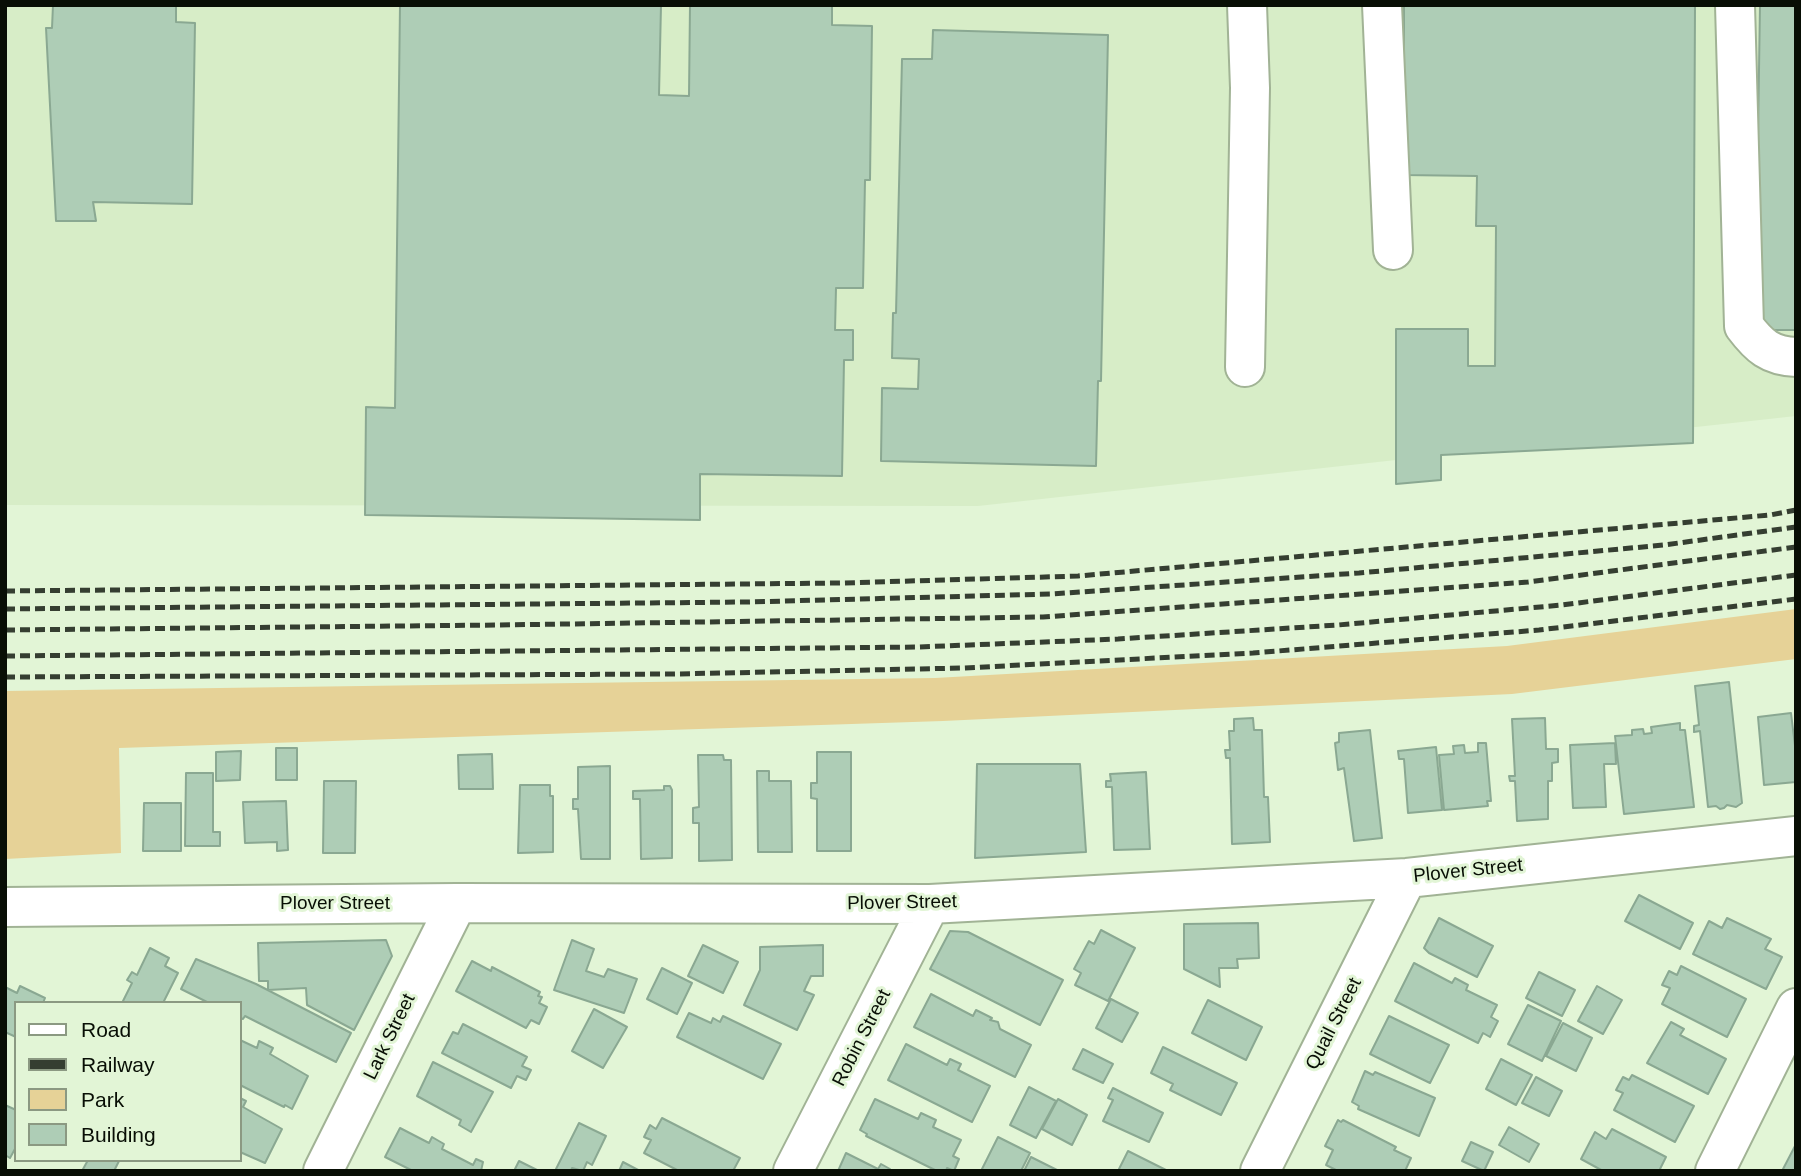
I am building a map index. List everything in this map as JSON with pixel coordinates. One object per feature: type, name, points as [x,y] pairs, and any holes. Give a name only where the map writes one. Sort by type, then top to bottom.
[{"type":"street","points":[[1245,367],[1250,88],[1247,5]]},
{"type":"street","points":[[1382,5],[1393,250]]},
{"type":"street","points":[[1735,5],[1744,326],[1758,345],[1782,357],[1796,357]]},
{"type":"street","name":"Plover Street","points":[[5,907],[457,903],[930,904],[1407,878],[1796,836]]},
{"type":"street","name":"Quail Street","points":[[1260,1171],[1407,878]]},
{"type":"street","name":"Lark Street","points":[[323,1171],[457,903]]},
{"type":"street","name":"Robin Street","points":[[793,1171],[930,904]]},
{"type":"street","points":[[1714,1171],[1796,1008]]},
{"type":"shaded area","points":[[5,5],[1796,5],[1796,416],[978,506],[5,505]]},
{"type":"green space","points":[[1796,609],[1796,659],[1512,694],[943,721],[119,748],[121,853],[5,859],[5,691],[935,678],[1507,646]]},
{"type":"building","points":[[53,5],[176,5],[176,22],[195,23],[192,204],[93,202],[96,221],[56,221],[46,28],[52,28]]},
{"type":"building","points":[[400,5],[661,5],[659,95],[689,96],[690,5],[832,5],[832,25],[872,26],[870,180],[865,180],[863,288],[836,288],[835,330],[853,330],[853,360],[844,360],[842,476],[700,474],[700,520],[365,515],[366,407],[395,408]]},
{"type":"building","points":[[1404,5],[1695,5],[1693,443],[1441,455],[1441,480],[1396,484],[1396,329],[1468,329],[1468,366],[1495,366],[1496,226],[1476,226],[1477,176],[1404,175]]},
{"type":"building","points":[[1760,5],[1796,5],[1796,330],[1755,330]]},
{"type":"building","points":[[933,30],[1108,35],[1101,381],[1098,381],[1096,466],[881,461],[882,388],[918,389],[919,359],[892,358],[893,313],[896,313],[902,59],[932,59]]},
{"type":"building","points":[[1729,682],[1742,803],[1736,807],[1727,805],[1720,809],[1716,806],[1708,807],[1700,731],[1694,732],[1694,726],[1699,725],[1695,686]]},
{"type":"building","points":[[1791,713],[1796,782],[1764,785],[1758,717]]},
{"type":"building","points":[[1253,718],[1254,730],[1262,730],[1264,797],[1268,797],[1270,842],[1232,844],[1230,758],[1226,758],[1225,750],[1230,750],[1229,731],[1234,731],[1234,719]]},
{"type":"building","points":[[1545,718],[1546,749],[1558,749],[1558,762],[1552,763],[1552,781],[1548,781],[1548,819],[1517,821],[1515,781],[1510,781],[1509,776],[1515,776],[1512,719]]},
{"type":"building","points":[[1680,723],[1680,730],[1685,730],[1694,807],[1624,814],[1615,736],[1632,735],[1632,730],[1643,729],[1644,734],[1652,733],[1651,727]]},
{"type":"building","points":[[1370,730],[1382,838],[1354,841],[1344,768],[1338,770],[1335,743],[1339,742],[1339,733]]},
{"type":"building","points":[[1478,743],[1486,743],[1491,801],[1487,801],[1488,806],[1444,810],[1439,755],[1454,754],[1453,746],[1464,745],[1465,753],[1478,752]]},
{"type":"building","points":[[1615,743],[1616,764],[1604,764],[1606,807],[1573,808],[1570,745]]},
{"type":"building","points":[[1436,747],[1442,810],[1408,813],[1404,759],[1399,759],[1398,751]]},
{"type":"building","points":[[276,748],[297,748],[297,780],[276,780]]},
{"type":"building","points":[[241,751],[240,780],[216,781],[216,752]]},
{"type":"building","points":[[817,752],[851,752],[851,851],[817,851],[817,799],[811,798],[811,783],[817,783]]},
{"type":"building","points":[[492,754],[493,789],[459,789],[458,755]]},
{"type":"building","points":[[698,755],[723,755],[724,760],[731,760],[732,860],[699,861],[699,823],[693,823],[693,808],[699,807]]},
{"type":"building","points":[[977,764],[1080,764],[1086,852],[975,858]]},
{"type":"building","points":[[610,766],[610,859],[581,859],[578,809],[573,809],[573,799],[578,799],[578,767]]},
{"type":"building","points":[[757,771],[769,771],[769,781],[791,781],[792,852],[758,852]]},
{"type":"building","points":[[1146,772],[1150,849],[1114,850],[1112,787],[1106,787],[1106,781],[1111,781],[1110,774]]},
{"type":"building","points":[[186,773],[213,773],[213,832],[220,832],[220,846],[185,846]]},
{"type":"building","points":[[324,781],[356,781],[355,853],[323,853]]},
{"type":"building","points":[[520,785],[550,785],[550,796],[553,796],[553,852],[518,853]]},
{"type":"building","points":[[664,786],[670,786],[672,790],[672,858],[641,859],[640,799],[633,799],[633,791],[664,790]]},
{"type":"building","points":[[286,801],[288,850],[277,851],[277,842],[245,843],[243,802]]},
{"type":"building","points":[[144,803],[181,803],[181,851],[143,851]]},
{"type":"building","points":[[1639,895],[1693,923],[1680,949],[1625,921]]},
{"type":"building","points":[[1439,918],[1493,946],[1477,977],[1424,948]]},
{"type":"building","points":[[1727,918],[1771,939],[1765,949],[1782,957],[1766,989],[1693,954],[1709,921],[1722,928]]},
{"type":"building","points":[[1258,923],[1259,958],[1237,959],[1238,968],[1219,968],[1220,987],[1184,969],[1184,924]]},
{"type":"building","points":[[1101,930],[1135,948],[1108,1001],[1075,985],[1081,973],[1074,969],[1089,941],[1094,944]]},
{"type":"building","points":[[950,931],[968,932],[1063,980],[1040,1025],[930,969]]},
{"type":"building","points":[[386,940],[392,956],[354,1030],[307,1005],[306,988],[268,990],[268,981],[259,981],[258,943]]},
{"type":"building","points":[[572,940],[594,949],[586,971],[604,977],[608,969],[637,979],[624,1013],[554,990]]},
{"type":"building","points":[[703,945],[738,962],[723,993],[688,976]]},
{"type":"building","points":[[823,945],[823,976],[811,976],[804,991],[814,995],[797,1030],[744,1005],[760,970],[760,947]]},
{"type":"building","points":[[150,948],[169,958],[165,966],[178,973],[164,1001],[123,1001],[132,983],[127,980],[132,972],[137,975]]},
{"type":"building","points":[[196,959],[256,984],[351,1033],[336,1062],[245,1016],[242,1019],[242,1001],[205,1001],[181,989]]},
{"type":"building","points":[[472,961],[491,971],[492,967],[540,992],[538,996],[542,997],[539,1003],[547,1007],[539,1024],[531,1020],[526,1028],[456,991]]},
{"type":"building","points":[[1414,963],[1452,983],[1455,978],[1468,985],[1466,990],[1497,1005],[1491,1017],[1498,1021],[1490,1037],[1483,1033],[1478,1043],[1395,1001]]},
{"type":"building","points":[[1681,966],[1746,999],[1727,1037],[1662,1004],[1670,988],[1662,985],[1669,971],[1677,975]]},
{"type":"building","points":[[662,968],[692,983],[677,1014],[647,999]]},
{"type":"building","points":[[1539,972],[1575,990],[1562,1016],[1526,998]]},
{"type":"building","points":[[20,986],[45,998],[44,1001],[14,1001],[14,1036],[5,1032],[5,987],[17,993]]},
{"type":"building","points":[[1597,986],[1622,1000],[1603,1034],[1578,1021]]},
{"type":"building","points":[[931,994],[973,1016],[976,1010],[992,1018],[990,1020],[998,1022],[1000,1029],[1031,1045],[1015,1077],[914,1027]]},
{"type":"building","points":[[1111,999],[1138,1013],[1122,1042],[1096,1028]]},
{"type":"building","points":[[1208,1000],[1262,1027],[1246,1060],[1192,1033]]},
{"type":"building","points":[[1528,1005],[1561,1021],[1542,1061],[1508,1044]]},
{"type":"building","points":[[594,1009],[627,1027],[603,1068],[572,1051]]},
{"type":"building","points":[[689,1013],[711,1023],[713,1018],[720,1022],[723,1016],[781,1044],[763,1079],[677,1037]]},
{"type":"building","points":[[1389,1016],[1449,1045],[1430,1083],[1370,1054]]},
{"type":"building","points":[[1671,1022],[1684,1029],[1680,1035],[1726,1059],[1708,1094],[1647,1063]]},
{"type":"building","points":[[1563,1023],[1592,1038],[1576,1071],[1546,1056]]},
{"type":"building","points":[[463,1024],[527,1057],[522,1066],[531,1070],[526,1080],[517,1076],[511,1088],[442,1053],[453,1032],[458,1034]]},
{"type":"building","points":[[242,1041],[257,1048],[259,1041],[273,1048],[270,1054],[308,1076],[292,1109],[285,1105],[284,1107],[242,1086]]},
{"type":"building","points":[[906,1044],[947,1065],[950,1059],[961,1064],[958,1070],[990,1086],[972,1122],[888,1080]]},
{"type":"building","points":[[1163,1047],[1237,1083],[1221,1115],[1170,1090],[1173,1084],[1151,1073]]},
{"type":"building","points":[[1083,1049],[1113,1064],[1103,1083],[1073,1069]]},
{"type":"building","points":[[1501,1059],[1532,1075],[1516,1105],[1486,1089]]},
{"type":"building","points":[[433,1062],[493,1092],[471,1132],[459,1125],[461,1120],[417,1096]]},
{"type":"building","points":[[1365,1071],[1373,1075],[1375,1072],[1435,1098],[1419,1136],[1358,1109],[1359,1106],[1352,1102]]},
{"type":"building","points":[[1632,1075],[1694,1106],[1675,1142],[1614,1110],[1623,1093],[1616,1090],[1623,1077],[1629,1080]]},
{"type":"building","points":[[1536,1077],[1562,1091],[1549,1116],[1522,1103]]},
{"type":"building","points":[[1029,1087],[1056,1101],[1036,1138],[1010,1125]]},
{"type":"building","points":[[1113,1088],[1163,1113],[1149,1142],[1103,1121],[1113,1100],[1108,1098]]},
{"type":"building","points":[[242,1099],[246,1101],[243,1107],[282,1129],[265,1163],[242,1153]]},
{"type":"building","points":[[875,1099],[918,1119],[921,1113],[936,1120],[933,1127],[961,1140],[953,1156],[959,1159],[954,1171],[947,1168],[946,1171],[937,1171],[866,1136],[867,1134],[860,1130]]},
{"type":"building","points":[[1058,1099],[1087,1115],[1072,1145],[1042,1129]]},
{"type":"building","points":[[5,1105],[14,1109],[14,1151],[10,1158],[5,1155]]},
{"type":"building","points":[[662,1118],[740,1158],[733,1171],[679,1171],[644,1153],[651,1140],[644,1137],[650,1125],[656,1129]]},
{"type":"building","points":[[1338,1120],[1343,1120],[1396,1147],[1394,1150],[1411,1158],[1405,1171],[1338,1171],[1326,1165],[1333,1150],[1325,1146]]},
{"type":"building","points":[[579,1123],[606,1136],[592,1165],[587,1162],[583,1171],[572,1168],[571,1171],[555,1171]]},
{"type":"building","points":[[1509,1127],[1539,1144],[1529,1162],[1499,1145]]},
{"type":"building","points":[[400,1128],[429,1143],[432,1137],[444,1144],[442,1149],[473,1165],[476,1159],[483,1162],[481,1171],[413,1171],[385,1157]]},
{"type":"building","points":[[1612,1129],[1666,1157],[1659,1171],[1603,1171],[1581,1159],[1595,1132],[1606,1139]]},
{"type":"building","points":[[998,1137],[1030,1153],[1021,1171],[981,1171]]},
{"type":"building","points":[[1471,1142],[1493,1152],[1484,1171],[1462,1161]]},
{"type":"building","points":[[1795,1146],[1796,1171],[1782,1171]]},
{"type":"building","points":[[1128,1151],[1168,1171],[1118,1171]]},
{"type":"building","points":[[846,1153],[878,1169],[881,1164],[890,1169],[838,1171]]},
{"type":"building","points":[[1031,1157],[1059,1171],[1024,1171]]},
{"type":"building","points":[[519,1161],[539,1171],[514,1171]]},
{"type":"building","points":[[87,1162],[118,1162],[114,1171],[82,1171]]},
{"type":"building","points":[[623,1162],[640,1171],[619,1171]]},
{"type":"railway","points":[[5,591],[843,583],[1078,576],[1770,515],[1796,510]]},
{"type":"railway","points":[[5,609],[747,602],[1051,594],[1359,573],[1664,545],[1796,527]]},
{"type":"railway","points":[[5,630],[1043,617],[1528,582],[1796,547]]},
{"type":"railway","points":[[5,656],[919,647],[1118,639],[1338,625],[1562,605],[1796,575]]},
{"type":"railway","points":[[5,677],[674,674],[964,668],[1253,653],[1539,630],[1796,599]]}]
